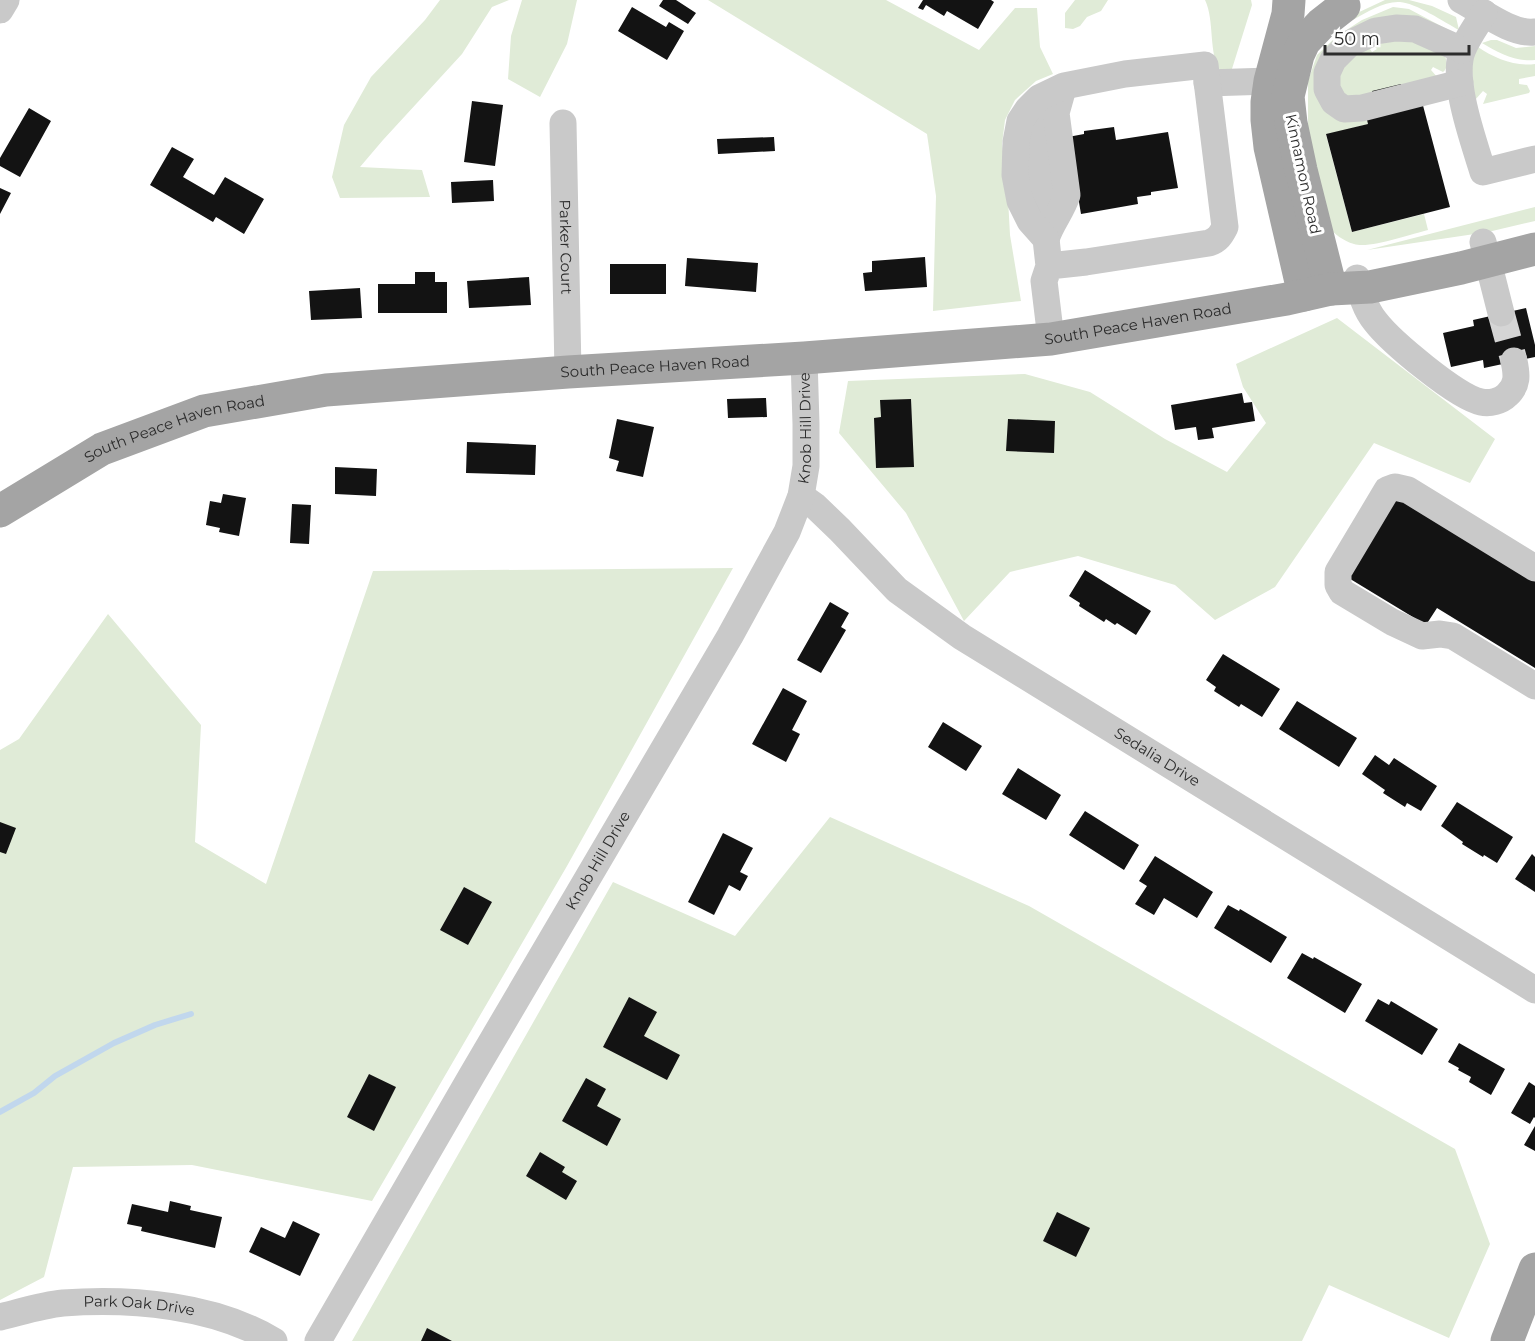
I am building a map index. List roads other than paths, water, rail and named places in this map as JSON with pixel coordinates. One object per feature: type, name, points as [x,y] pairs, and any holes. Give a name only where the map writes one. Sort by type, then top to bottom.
[{"type":"main road","name":"Kinnamon Road","points":[[1289,0],[1288,14],[1270,81],[1267,112],[1269,138],[1338,287]]},
{"type":"main road","name":"Kinnamon Road","points":[[1295,0],[1317,10],[1333,10],[1350,2]]},
{"type":"main road","name":"Kinnamon Road","points":[[1338,287],[1299,162],[1288,96],[1298,55],[1304,42],[1321,24],[1350,2]]},
{"type":"main road","name":"South Peace Haven Road","points":[[1486,251],[1535,227]]},
{"type":"main road","name":"South Peace Haven Road","points":[[0,511],[102,449],[204,411],[326,390],[1051,339],[1287,299],[1486,251],[1535,249]]},
{"type":"main road","points":[[1507,1341],[1535,1269]]},
{"type":"street","points":[[0,10],[6,0]]},
{"type":"street","points":[[1535,32],[1516,31],[1471,4],[1458,71],[1466,117],[1483,172],[1535,159]]},
{"type":"street","points":[[1460,83],[1362,108],[1344,109],[1334,102],[1327,89],[1327,73],[1333,60],[1349,44],[1376,31],[1396,28],[1415,30],[1462,50]]},
{"type":"street","points":[[1046,234],[1030,221],[1020,201],[1015,175],[1016,142],[1020,121],[1028,109],[1039,98],[1064,87],[1125,74],[1205,65],[1225,227],[1220,237],[1209,243],[1049,266]]},
{"type":"street","points":[[1208,83],[1270,81]]},
{"type":"street","points":[[1051,339],[1044,281],[1049,266],[1046,234],[1064,206],[1067,195],[1056,113],[1064,87]]},
{"type":"street","name":"Parker Court","points":[[563,123],[568,372]]},
{"type":"street","points":[[1486,251],[1501,313]]},
{"type":"street","points":[[1338,287],[1366,307],[1388,336],[1466,396],[1483,403],[1495,402],[1506,397],[1514,388],[1517,377],[1514,361]]},
{"type":"street","name":"Knob Hill Drive","points":[[318,1341],[730,636],[787,532],[801,496],[806,456],[804,358]]},
{"type":"street","points":[[1535,568],[1408,490],[1395,487],[1387,490],[1338,572],[1338,585],[1342,592],[1392,622],[1422,636],[1440,634],[1453,636],[1535,686]]},
{"type":"street","name":"Sedalia Drive","points":[[801,496],[832,522],[897,590],[962,637],[1535,990]]},
{"type":"street","name":"Park Oak Drive","points":[[0,1317],[61,1303],[104,1302],[163,1305],[216,1316],[261,1333],[274,1341]]},
{"type":"waterway","points":[[0,1112],[34,1093],[55,1076],[114,1043],[155,1025],[191,1014]]},
{"type":"tunnel","points":[[1501,313],[1514,361]]}]
